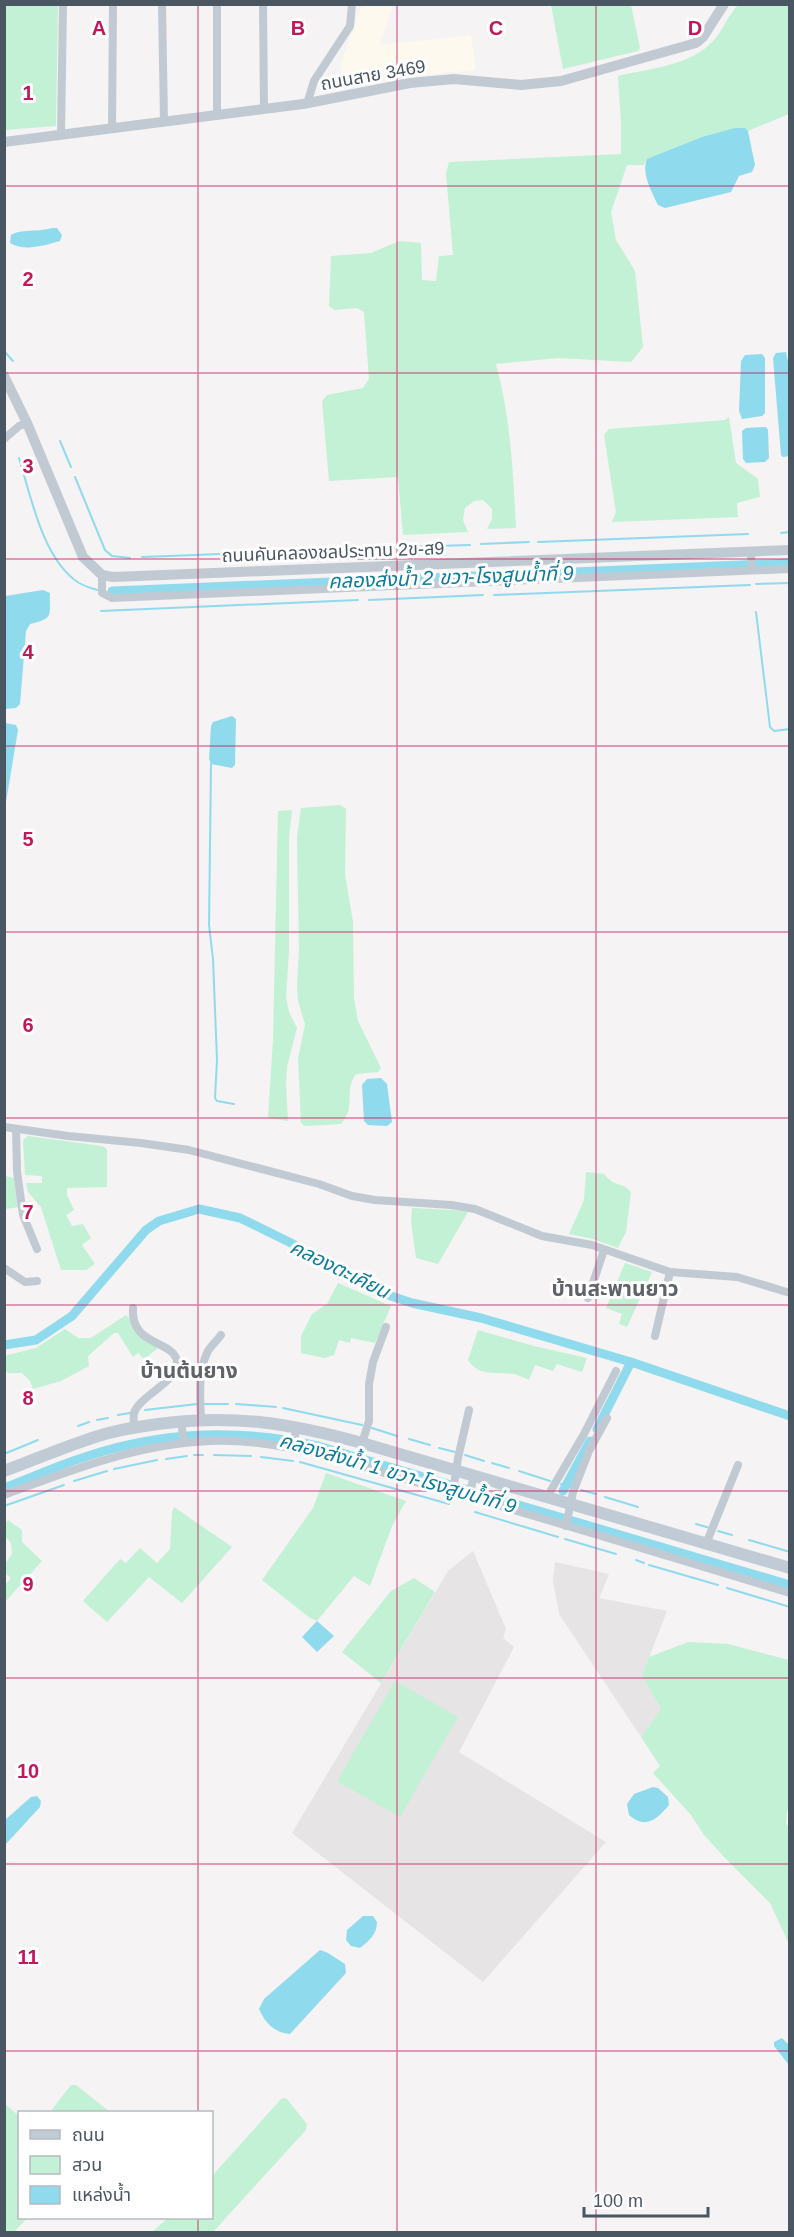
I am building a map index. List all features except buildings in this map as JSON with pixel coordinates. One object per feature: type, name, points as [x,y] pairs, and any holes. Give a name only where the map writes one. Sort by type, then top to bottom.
[{"type":"main road","points":[[4,1472],[95,1437],[134,1427],[182,1425],[201,1419],[248,1420],[362,1443],[473,1480],[547,1497],[571,1508],[789,1568]]},
{"type":"street","points":[[61,135],[63,4]]},
{"type":"street","points":[[112,129],[113,4]]},
{"type":"street","points":[[162,4],[164,122]]},
{"type":"street","points":[[217,4],[217,115]]},
{"type":"street","points":[[263,4],[264,109]]},
{"type":"street","points":[[307,104],[315,81],[350,26],[352,4]]},
{"type":"street","name":"ถนนสาย 3469","points":[[4,142],[307,104],[410,83],[454,79],[521,85],[561,81],[696,43],[703,37],[724,4]]},
{"type":"street","points":[[4,376],[9,397],[27,423],[76,544],[83,558],[102,575],[102,593],[112,598],[752,562],[789,569]]},
{"type":"street","points":[[4,439],[19,426],[27,423]]},
{"type":"street","name":"ถนนคันคลองชลประทาน 2ข-ส9","points":[[102,575],[126,577],[752,562],[789,550]]},
{"type":"street","points":[[4,1127],[189,1150],[283,1174],[352,1196],[475,1209],[542,1236],[577,1241],[670,1272],[737,1277],[789,1293]]},
{"type":"street","points":[[16,1129],[17,1171],[23,1215],[37,1249]]},
{"type":"street","points":[[588,1298],[604,1250]]},
{"type":"street","points":[[4,1268],[25,1282],[37,1281]]},
{"type":"street","points":[[655,1336],[670,1272]]},
{"type":"street","points":[[133,1308],[133,1318],[138,1330],[175,1355],[178,1362],[165,1383],[134,1413],[134,1427]]},
{"type":"street","points":[[362,1443],[369,1421],[369,1384],[373,1362],[386,1327]]},
{"type":"street","points":[[201,1419],[201,1378],[204,1359],[209,1348],[221,1335]]},
{"type":"street","points":[[547,1497],[584,1434],[616,1371]]},
{"type":"street","points":[[454,1491],[469,1410]]},
{"type":"street","points":[[567,1524],[590,1451],[607,1418]]},
{"type":"street","points":[[182,1425],[183,1441]]},
{"type":"street","points":[[294,1446],[296,1430]]},
{"type":"street","points":[[4,1495],[118,1455],[183,1441],[294,1446],[470,1495],[789,1593]]},
{"type":"street","points":[[706,1544],[738,1465]]},
{"type":"street","points":[[470,1495],[473,1480]]},
{"type":"shaded area","points":[[362,5],[393,5],[380,45],[471,35],[476,70],[389,78],[344,88],[340,65]]},
{"type":"shaded area","points":[[473,1551],[506,1629],[503,1638],[514,1647],[459,1752],[606,1842],[483,1982],[292,1833],[448,1571]]},
{"type":"shaded area","points":[[555,1562],[609,1574],[599,1598],[667,1611],[642,1676],[661,1709],[641,1737],[559,1614],[553,1580]]},
{"type":"green space","points":[[5,4],[58,5],[56,126],[5,130]]},
{"type":"green space","points":[[551,5],[631,5],[640,48],[638,51],[563,69]]},
{"type":"green space","points":[[738,5],[789,5],[789,114],[748,131],[744,128],[647,159],[644,165],[627,165],[611,212],[616,240],[635,271],[643,347],[631,362],[558,358],[496,364],[508,425],[516,528],[487,529],[492,519],[492,509],[483,500],[474,501],[465,508],[463,520],[468,532],[403,535],[398,477],[329,481],[322,401],[327,395],[363,388],[369,379],[364,312],[357,308],[334,310],[329,306],[331,256],[371,253],[399,241],[421,243],[422,280],[436,281],[439,256],[453,255],[446,173],[449,162],[621,154],[618,76],[670,65],[705,49],[721,31]]},
{"type":"green space","points":[[729,417],[736,463],[758,479],[760,497],[737,503],[738,517],[612,522],[616,512],[604,435],[609,429],[725,420]]},
{"type":"green space","points":[[340,805],[346,809],[345,874],[353,922],[354,998],[358,1021],[381,1068],[378,1072],[356,1074],[350,1087],[348,1111],[341,1124],[305,1126],[301,1123],[298,1059],[305,1024],[298,1001],[297,986],[299,949],[297,837],[301,808]]},
{"type":"green space","points":[[292,810],[289,838],[289,951],[286,997],[289,1012],[297,1028],[287,1067],[288,1121],[268,1118],[273,1040],[278,811]]},
{"type":"green space","points":[[28,1136],[102,1146],[107,1149],[107,1187],[67,1188],[67,1195],[74,1210],[66,1215],[72,1226],[83,1224],[91,1238],[82,1245],[95,1264],[86,1270],[61,1270],[41,1207],[28,1192],[26,1183],[42,1183],[42,1176],[25,1175],[23,1140]]},
{"type":"green space","points":[[586,1172],[604,1174],[631,1192],[626,1232],[618,1248],[569,1234],[584,1200]]},
{"type":"green space","points":[[4,1176],[16,1178],[20,1207],[5,1209]]},
{"type":"green space","points":[[412,1208],[468,1212],[438,1264],[416,1258],[411,1222]]},
{"type":"green space","points":[[625,1263],[652,1272],[627,1327],[619,1324],[622,1314],[606,1308]]},
{"type":"green space","points":[[338,1283],[391,1306],[375,1343],[351,1338],[350,1343],[339,1340],[334,1355],[324,1358],[301,1353],[301,1336],[312,1314],[327,1304]]},
{"type":"green space","points":[[126,1315],[158,1348],[144,1359],[138,1353],[133,1357],[118,1333],[114,1333],[88,1356],[89,1366],[61,1381],[33,1389],[30,1381],[22,1373],[8,1373],[5,1369],[4,1356],[36,1348],[65,1329],[78,1338],[91,1338]]},
{"type":"green space","points":[[478,1330],[587,1358],[582,1372],[557,1364],[553,1371],[535,1365],[529,1380],[514,1374],[483,1371],[477,1369],[468,1360]]},
{"type":"green space","points":[[326,1473],[406,1501],[392,1526],[370,1586],[354,1576],[317,1621],[262,1580],[313,1508]]},
{"type":"green space","points":[[174,1507],[232,1547],[182,1603],[149,1577],[107,1622],[83,1601],[120,1559],[126,1563],[140,1548],[157,1563],[170,1549]]},
{"type":"green space","points":[[8,1520],[22,1530],[22,1542],[42,1561],[5,1602],[5,1585],[11,1578],[5,1573],[5,1564],[12,1554],[11,1543],[5,1536],[5,1524]]},
{"type":"green space","points":[[414,1578],[435,1592],[381,1683],[342,1652],[391,1591]]},
{"type":"green space","points":[[688,1642],[728,1644],[789,1660],[790,1808],[787,1811],[786,1824],[790,1827],[789,1944],[770,1903],[704,1835],[691,1815],[653,1773],[660,1766],[641,1737],[661,1709],[642,1676],[649,1657]]},
{"type":"green space","points":[[395,1681],[458,1717],[400,1817],[337,1781]]},
{"type":"green space","points":[[71,2085],[76,2085],[109,2111],[51,2111]]},
{"type":"green space","points":[[286,2098],[307,2124],[306,2130],[213,2232],[152,2232],[167,2219],[213,2219],[213,2175],[281,2099]]},
{"type":"green space","points":[[4,2103],[18,2115],[18,2219],[26,2219],[14,2232],[5,2232]]},
{"type":"water","points":[[735,128],[745,128],[748,131],[755,165],[752,172],[739,176],[731,192],[665,208],[658,205],[646,177],[647,159],[702,137]]},
{"type":"water","points":[[57,228],[62,235],[60,241],[28,247],[10,243],[11,235],[15,233]]},
{"type":"water","points":[[786,352],[790,371],[790,456],[783,457],[773,358],[776,353]]},
{"type":"water","points":[[762,354],[765,358],[765,413],[762,416],[742,419],[739,411],[741,361],[745,355]]},
{"type":"water","points":[[766,427],[769,458],[765,462],[746,463],[743,459],[742,431],[746,428]]},
{"type":"water","points":[[43,590],[50,593],[49,615],[44,620],[30,624],[26,631],[20,704],[16,708],[5,709],[5,596]]},
{"type":"water","points":[[232,716],[236,719],[235,765],[232,768],[211,764],[209,759],[211,726],[213,722]]},
{"type":"water","points":[[5,723],[16,725],[18,730],[5,808]]},
{"type":"water","points":[[381,1078],[387,1084],[392,1122],[387,1126],[368,1125],[364,1121],[362,1085],[367,1079]]},
{"type":"water","points":[[317,1621],[334,1636],[317,1652],[302,1637]]},
{"type":"water","points":[[653,1787],[658,1788],[668,1797],[669,1805],[656,1818],[641,1822],[629,1815],[627,1804],[634,1794]]},
{"type":"water","points":[[37,1796],[41,1801],[40,1807],[5,1845],[5,1820],[31,1797]]},
{"type":"water","points":[[363,1916],[373,1916],[377,1922],[376,1930],[360,1948],[351,1946],[346,1940],[347,1930]]},
{"type":"water","points":[[320,1950],[345,1964],[346,1973],[290,2034],[275,2029],[267,2023],[259,2009],[264,1999]]},
{"type":"water","points":[[782,2038],[789,2045],[789,2065],[774,2046],[774,2042]]},
{"type":"waterway","points":[[4,351],[13,361]]},
{"type":"waterway","points":[[60,441],[71,467]]},
{"type":"waterway","points":[[19,458],[47,544],[67,573],[79,583],[97,590]]},
{"type":"waterway","points":[[75,477],[105,550],[112,556],[130,558]]},
{"type":"waterway","points":[[781,533],[790,532]]},
{"type":"waterway","points":[[538,542],[748,534]]},
{"type":"waterway","points":[[481,544],[529,542]]},
{"type":"waterway","points":[[403,547],[470,545]]},
{"type":"waterway","points":[[311,551],[394,548]]},
{"type":"waterway","points":[[231,554],[299,551]]},
{"type":"waterway","points":[[142,557],[221,554]]},
{"type":"waterway","name":"คลองส่งน้ำ 2 ขวา-โรงสูบน้ำที่ 9","points":[[112,591],[790,563]]},
{"type":"waterway","points":[[756,584],[790,583]]},
{"type":"waterway","points":[[494,595],[750,585]]},
{"type":"waterway","points":[[369,600],[483,595]]},
{"type":"waterway","points":[[101,611],[358,600]]},
{"type":"waterway","points":[[756,612],[770,727],[774,731],[790,729]]},
{"type":"waterway","points":[[211,764],[209,925],[213,959],[217,1060],[215,1098],[217,1101],[234,1104]]},
{"type":"waterway","name":"คลองตะเคียน","points":[[4,1345],[36,1340],[72,1316],[146,1230],[159,1221],[199,1209],[240,1218],[291,1243],[376,1291],[412,1303],[481,1318],[631,1362],[790,1416]]},
{"type":"waterway","points":[[597,1429],[631,1362]]},
{"type":"waterway","points":[[145,1410],[197,1404]]},
{"type":"waterway","points":[[204,1404],[228,1404]]},
{"type":"waterway","points":[[236,1404],[276,1407]]},
{"type":"waterway","points":[[283,1408],[362,1425]]},
{"type":"waterway","points":[[118,1415],[130,1413]]},
{"type":"waterway","points":[[97,1420],[108,1418]]},
{"type":"waterway","points":[[78,1426],[89,1422]]},
{"type":"waterway","points":[[372,1428],[397,1436]]},
{"type":"waterway","name":"คลองส่งน้ำ 1 ขวา-โรงสูบน้ำที่ 9","points":[[4,1488],[58,1466],[147,1441],[204,1435],[261,1437],[318,1446],[790,1585]]},
{"type":"waterway","points":[[409,1439],[430,1445]]},
{"type":"waterway","points":[[4,1454],[38,1440]]},
{"type":"waterway","points":[[563,1491],[590,1441]]},
{"type":"waterway","points":[[439,1448],[455,1452]]},
{"type":"waterway","points":[[194,1455],[203,1455]]},
{"type":"waterway","points":[[214,1455],[251,1456]]},
{"type":"waterway","points":[[465,1455],[484,1461]]},
{"type":"waterway","points":[[166,1459],[187,1456]]},
{"type":"waterway","points":[[261,1457],[293,1461]]},
{"type":"waterway","points":[[114,1469],[157,1460]]},
{"type":"waterway","points":[[300,1462],[449,1504]]},
{"type":"waterway","points":[[492,1463],[509,1468]]},
{"type":"waterway","points":[[74,1481],[107,1471]]},
{"type":"waterway","points":[[519,1471],[550,1481]]},
{"type":"waterway","points":[[561,1484],[571,1487]]},
{"type":"waterway","points":[[4,1506],[64,1485]]},
{"type":"waterway","points":[[581,1490],[596,1494]]},
{"type":"waterway","points":[[605,1497],[638,1507]]},
{"type":"waterway","points":[[475,1512],[558,1537]]},
{"type":"waterway","points":[[696,1524],[710,1528]]},
{"type":"waterway","points":[[718,1531],[732,1535]]},
{"type":"waterway","points":[[565,1539],[616,1554]]},
{"type":"waterway","points":[[749,1540],[790,1552]]},
{"type":"waterway","points":[[636,1560],[644,1563]]},
{"type":"waterway","points":[[649,1565],[718,1585]]},
{"type":"waterway","points":[[727,1588],[790,1607]]},
{"type":"district","name":"บ้านสะพานยาว","points":[[615,1288]]},
{"type":"district","name":"บ้านต้นยาง","points":[[189,1370]]}]
